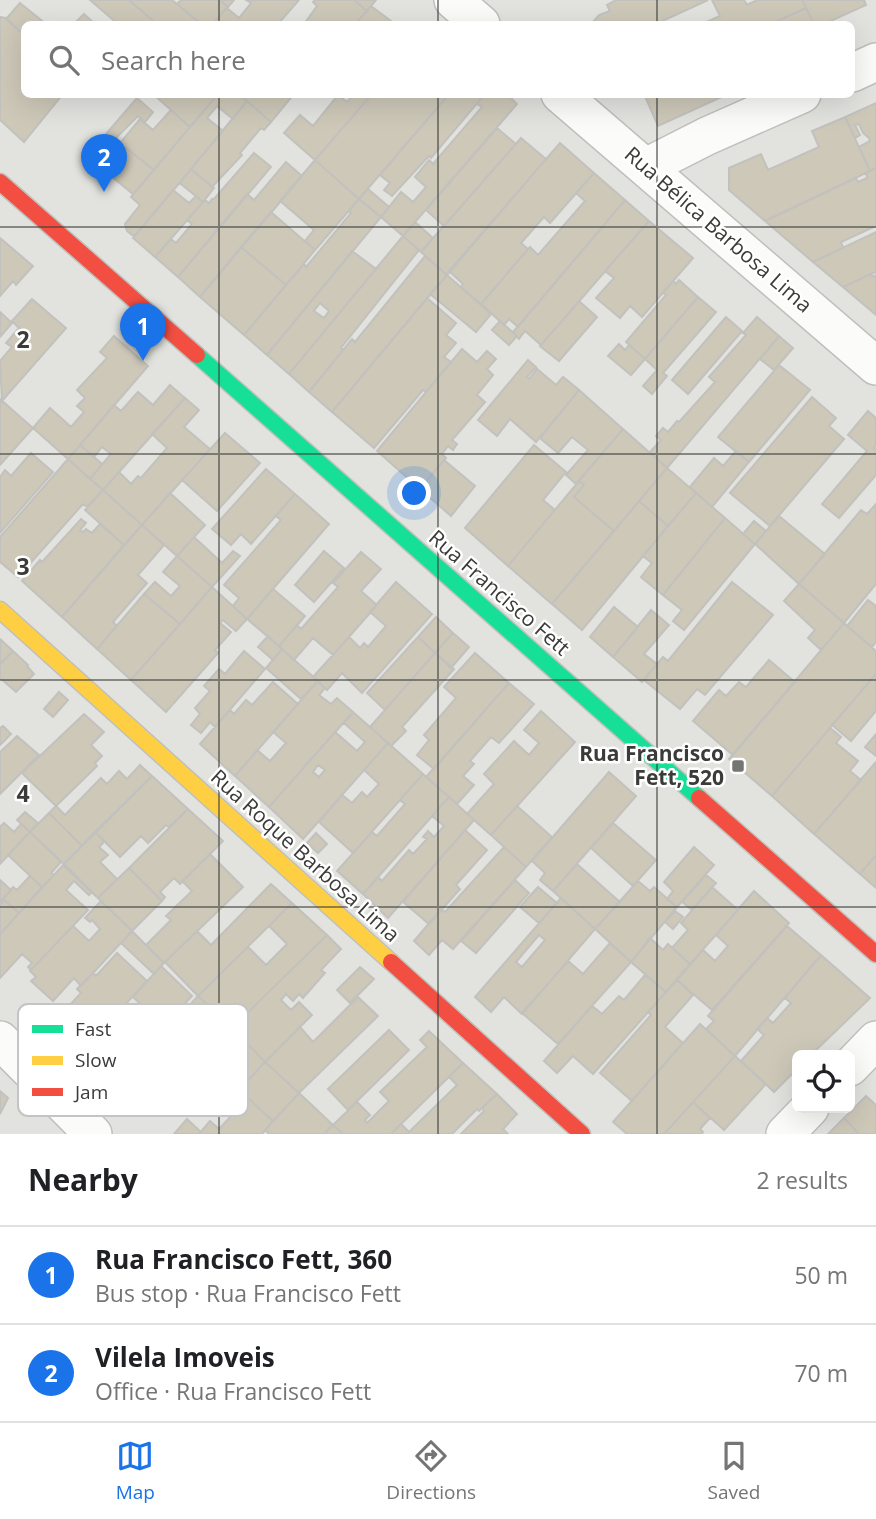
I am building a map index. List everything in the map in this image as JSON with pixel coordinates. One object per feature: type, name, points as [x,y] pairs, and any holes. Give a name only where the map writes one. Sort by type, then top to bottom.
[{"type":"main road","name":"Rua Francisco Fett","points":[[0,182],[876,954]]},
{"type":"main road","name":"Rua Roque Barbosa Lima","points":[[0,610],[582,1134]]},
{"type":"street","points":[[453,0],[478,21]]},
{"type":"street","points":[[855,72],[876,62]]},
{"type":"street","name":"Rua Bélica Barbosa Lima","points":[[565,98],[876,366]]},
{"type":"street","points":[[646,167],[707,136],[793,98]]},
{"type":"street","points":[[0,1040],[18,1058]]},
{"type":"street","points":[[855,1062],[876,1040]]},
{"type":"street","points":[[785,1134],[805,1113]]},
{"type":"street","points":[[75,1116],[93,1134]]},
{"type":"building","points":[[90,0],[129,0],[154,21],[114,21]]},
{"type":"building","points":[[129,0],[172,0],[198,21],[154,21]]},
{"type":"building","points":[[181,0],[220,0],[228,7],[215,21],[197,21],[177,4]]},
{"type":"building","points":[[220,0],[234,0],[228,7]]},
{"type":"building","points":[[246,0],[299,0],[281,21],[215,21],[227,8],[239,18],[251,3]]},
{"type":"building","points":[[354,0],[367,11],[358,21],[306,21],[317,6],[313,2]]},
{"type":"building","points":[[354,0],[376,0],[367,11]]},
{"type":"building","points":[[616,0],[708,0],[662,21],[594,21],[599,15],[610,11],[607,5]]},
{"type":"building","points":[[712,0],[744,0],[747,5],[757,0],[802,0],[806,8],[778,21],[709,21],[720,16]]},
{"type":"building","points":[[802,0],[864,0],[866,5],[831,21],[812,21]]},
{"type":"building","points":[[20,3],[42,21],[21,21],[21,32],[6,19]]},
{"type":"building","points":[[371,6],[391,21],[358,21]]},
{"type":"building","points":[[806,8],[812,21],[778,21]]},
{"type":"building","points":[[84,14],[92,21],[77,21]]},
{"type":"building","points":[[0,17],[6,18],[21,32],[21,98],[60,98],[24,142],[0,120]]},
{"type":"building","points":[[137,98],[153,112],[145,122],[138,116],[107,147],[100,141]]},
{"type":"building","points":[[157,98],[215,98],[190,127]]},
{"type":"building","points":[[215,98],[244,98],[247,101],[233,119],[217,106],[207,118],[223,131],[136,235],[127,231],[125,224],[140,205],[131,197]]},
{"type":"building","points":[[244,98],[291,98],[271,122]]},
{"type":"building","points":[[336,98],[347,102],[350,98],[369,98],[315,160],[284,133],[300,115],[313,126]]},
{"type":"building","points":[[369,98],[446,98],[359,199],[315,160]]},
{"type":"building","points":[[446,98],[482,98],[431,158],[429,156],[392,196],[384,190],[390,183],[380,175]]},
{"type":"building","points":[[482,98],[511,98],[517,104],[403,236],[381,217],[401,192],[413,202],[426,187],[415,177],[429,160],[433,164],[482,107],[477,104]]},
{"type":"building","points":[[646,98],[719,98],[658,126]]},
{"type":"building","points":[[247,101],[271,122],[264,130],[261,128],[240,153],[242,155],[212,187],[191,169]]},
{"type":"building","points":[[876,103],[876,168],[870,171],[859,147],[870,141],[869,138],[859,124],[855,125],[860,135],[855,138],[845,117]]},
{"type":"building","points":[[171,110],[190,127],[154,170],[120,143],[140,119],[153,130]]},
{"type":"building","points":[[845,117],[870,171],[765,221],[729,190],[729,168],[761,154],[768,170],[819,147],[812,131]]},
{"type":"building","points":[[497,128],[516,144],[444,226],[426,210]]},
{"type":"building","points":[[521,138],[546,159],[447,275],[421,252]]},
{"type":"building","points":[[114,139],[154,170],[133,194],[94,162]]},
{"type":"building","points":[[560,143],[594,173],[550,223],[544,217],[521,243],[528,249],[481,304],[461,287],[463,284],[449,271]]},
{"type":"building","points":[[254,153],[271,167],[178,277],[155,257],[171,239],[176,243],[192,224],[187,220],[205,200],[209,203],[214,199]]},
{"type":"building","points":[[315,160],[359,199],[315,250],[305,241],[314,230],[280,201]]},
{"type":"building","points":[[286,162],[302,176],[200,297],[178,277],[247,194],[254,200]]},
{"type":"building","points":[[876,168],[876,226],[841,242],[843,248],[813,262],[765,221],[856,178],[858,182],[867,178],[866,173]]},
{"type":"building","points":[[191,169],[214,188],[203,202],[180,183]]},
{"type":"building","points":[[594,173],[625,200],[518,327],[509,319],[504,325],[481,304],[530,247],[538,255],[585,201],[576,193]]},
{"type":"building","points":[[368,189],[389,207],[381,217],[359,199]]},
{"type":"building","points":[[173,190],[189,203],[196,196],[203,202],[155,257],[133,238]]},
{"type":"building","points":[[359,199],[381,217],[267,355],[244,335],[304,264],[306,267],[351,213],[349,211]]},
{"type":"building","points":[[625,200],[649,221],[541,345],[525,331],[519,339],[513,332]]},
{"type":"building","points":[[271,212],[315,250],[286,285],[241,247]]},
{"type":"building","points":[[649,221],[693,258],[642,317],[630,306],[620,318],[596,298],[614,278],[605,271]]},
{"type":"building","points":[[415,222],[433,238],[421,252],[403,236]]},
{"type":"building","points":[[876,232],[876,272],[843,287],[813,262]]},
{"type":"building","points":[[403,236],[419,250],[309,392],[289,374]]},
{"type":"building","points":[[0,238],[33,266],[16,285],[13,281],[0,296]]},
{"type":"building","points":[[241,247],[286,285],[244,335],[200,297]]},
{"type":"building","points":[[352,251],[376,269],[289,374],[267,355]],"holes":[[[320,303],[329,311],[324,318],[314,311]]]},
{"type":"building","points":[[425,256],[447,275],[332,412],[309,392],[352,339],[355,342]]},
{"type":"building","points":[[871,274],[872,277],[876,275],[876,315],[843,287]]},
{"type":"building","points":[[447,275],[491,314],[476,332],[430,294]]},
{"type":"building","points":[[679,280],[698,297],[645,359],[626,342],[666,295],[663,293],[673,281],[676,284]]},
{"type":"building","points":[[698,297],[716,312],[663,373],[667,376],[652,394],[643,386],[657,370],[645,359]]},
{"type":"building","points":[[427,298],[456,323],[446,335],[456,343],[444,357],[451,362],[426,392],[423,390],[374,448],[332,412]]},
{"type":"building","points":[[32,299],[66,328],[2,401],[0,361],[12,347],[6,343],[19,328],[12,321]]},
{"type":"building","points":[[579,301],[597,317],[559,361],[540,346]]},
{"type":"building","points":[[0,312],[12,323],[0,337]]},
{"type":"building","points":[[726,317],[742,331],[688,394],[672,380]]},
{"type":"building","points":[[757,317],[779,336],[667,468],[650,452],[661,440],[656,436],[663,428],[668,432],[679,422],[715,382],[709,377],[746,335],[743,333]]},
{"type":"building","points":[[500,321],[517,336],[509,345],[492,330]]},
{"type":"building","points":[[114,336],[148,366],[68,459],[33,428],[50,408],[71,427],[84,412],[77,406],[85,398],[77,390],[107,358],[100,352]]},
{"type":"building","points":[[779,336],[793,348],[774,370],[760,359]]},
{"type":"building","points":[[619,344],[625,350],[629,345],[645,359],[631,375],[608,356]]},
{"type":"building","points":[[462,349],[477,362],[487,351],[496,359],[487,369],[493,375],[477,395],[485,402],[452,440],[457,444],[453,450],[448,446],[442,454],[446,458],[420,489],[377,451]]},
{"type":"building","points":[[528,360],[536,367],[527,377],[529,379],[537,369],[556,385],[563,377],[579,390],[536,442],[510,419],[497,436],[478,420]]},
{"type":"building","points":[[779,365],[810,390],[749,462],[718,437]]},
{"type":"building","points":[[170,385],[185,398],[103,490],[90,479],[111,454],[102,447],[94,457],[80,445],[114,405],[121,411],[138,392],[153,405]]},
{"type":"building","points":[[579,390],[623,429],[576,484],[566,475],[588,450],[572,437],[558,453],[540,438]]},
{"type":"building","points":[[812,397],[836,418],[829,426],[844,439],[770,526],[730,493]]},
{"type":"building","points":[[185,398],[199,410],[184,427],[210,449],[142,525],[103,490],[119,472],[131,484],[138,476],[141,478],[167,448],[152,434]]},
{"type":"building","points":[[0,399],[33,428],[0,465]]},
{"type":"building","points":[[868,411],[876,418],[876,475],[839,518],[822,504],[867,451],[848,435]]},
{"type":"building","points":[[623,429],[667,468],[614,531],[574,497],[584,485],[579,481]]},
{"type":"building","points":[[225,433],[260,463],[217,511],[182,480]]},
{"type":"building","points":[[80,445],[102,464],[90,479],[68,459]]},
{"type":"building","points":[[534,445],[566,472],[543,500],[555,510],[508,566],[465,528]]},
{"type":"building","points":[[736,451],[749,462],[712,507],[690,487],[714,458],[723,466]]},
{"type":"building","points":[[31,453],[53,472],[0,533],[0,477],[5,470],[11,476]]},
{"type":"building","points":[[68,459],[103,490],[87,507],[83,504],[18,577],[0,562],[0,537]]},
{"type":"building","points":[[444,460],[475,486],[451,516],[420,489]]},
{"type":"building","points":[[667,468],[696,493],[668,526],[639,501]]},
{"type":"building","points":[[266,469],[295,494],[251,544],[241,534],[231,545],[212,529]]},
{"type":"building","points":[[579,481],[584,485],[574,497],[614,531],[552,604],[508,566]]},
{"type":"building","points":[[103,490],[142,525],[124,545],[85,510]]},
{"type":"building","points":[[170,493],[205,525],[177,556],[142,525]]},
{"type":"building","points":[[696,493],[725,518],[663,595],[641,577],[652,563],[643,556]]},
{"type":"building","points":[[295,494],[329,524],[247,619],[233,606],[239,598],[224,585],[281,520],[276,516]]},
{"type":"building","points":[[639,501],[668,526],[582,630],[552,604]]},
{"type":"building","points":[[876,504],[876,584],[844,623],[799,584],[861,510],[867,514]]},
{"type":"building","points":[[779,516],[825,554],[799,584],[755,544]]},
{"type":"building","points":[[725,518],[755,544],[684,630],[673,621],[682,610],[663,595]]},
{"type":"building","points":[[81,519],[86,523],[80,530],[83,532],[86,529],[92,533],[100,524],[124,545],[62,617],[22,581]]},
{"type":"building","points":[[754,521],[766,531],[755,544],[743,534]]},
{"type":"building","points":[[142,525],[164,545],[138,575],[147,583],[113,622],[117,626],[97,649],[62,617]]},
{"type":"building","points":[[194,537],[222,563],[233,551],[240,556],[212,587],[177,556]]},
{"type":"building","points":[[324,551],[344,568],[314,602],[295,585]]},
{"type":"building","points":[[361,552],[381,569],[361,591],[377,605],[333,655],[313,638],[294,660],[279,646],[297,625],[301,629],[338,587],[333,583]]},
{"type":"building","points":[[177,556],[212,587],[180,624],[144,594],[155,582],[171,596],[180,586],[163,572]]},
{"type":"building","points":[[396,582],[432,614],[362,693],[342,673],[327,690],[313,677],[349,637],[360,648],[364,643],[368,647],[386,626],[370,612]]},
{"type":"building","points":[[732,582],[773,615],[705,695],[697,689],[680,709],[644,680],[663,657],[668,661]]},
{"type":"building","points":[[799,584],[844,623],[821,650],[808,638],[815,630],[784,601]]},
{"type":"building","points":[[212,587],[247,619],[236,631],[223,620],[220,623],[231,632],[215,650],[218,653],[166,712],[131,680]]},
{"type":"building","points":[[273,589],[305,616],[279,646],[247,619]]},
{"type":"building","points":[[144,594],[180,624],[131,680],[97,649]]},
{"type":"building","points":[[868,600],[876,606],[876,642],[872,647],[847,626]]},
{"type":"building","points":[[614,607],[638,627],[613,657],[590,637]]},
{"type":"building","points":[[651,610],[669,625],[644,654],[657,664],[642,682],[613,657]]},
{"type":"building","points":[[436,617],[453,633],[435,653],[418,637]]},
{"type":"building","points":[[844,623],[876,651],[876,674],[772,796],[729,759]]},
{"type":"building","points":[[453,633],[469,647],[451,668],[435,653]]},
{"type":"building","points":[[268,636],[282,649],[273,660],[258,647]]},
{"type":"building","points":[[418,637],[435,653],[385,710],[367,693]]},
{"type":"building","points":[[0,639],[13,651],[0,664]]},
{"type":"building","points":[[282,649],[318,681],[301,699],[266,668]]},
{"type":"building","points":[[13,651],[34,674],[16,692],[0,678],[0,664]]},
{"type":"building","points":[[244,651],[265,669],[215,727],[210,722],[201,733],[191,725],[200,714],[195,708],[210,691],[204,686],[219,669],[225,674]]},
{"type":"building","points":[[435,653],[454,669],[402,727],[406,731],[391,746],[370,727]]},
{"type":"building","points":[[475,653],[509,683],[434,769],[417,755],[429,740],[424,735],[456,698],[444,687]]},
{"type":"building","points":[[769,660],[795,682],[733,755],[693,721],[719,690],[726,696],[739,682],[746,687]]},
{"type":"building","points":[[876,674],[876,711],[851,741],[832,725]]},
{"type":"building","points":[[318,681],[325,688],[319,695],[331,704],[337,698],[353,712],[269,807],[235,776],[257,750],[270,761],[286,743],[273,732]]},
{"type":"building","points":[[273,682],[298,704],[235,776],[200,744],[230,710],[234,714],[246,700],[252,705]]},
{"type":"building","points":[[509,683],[534,704],[499,743],[491,737],[470,761],[474,764],[463,776],[474,785],[457,804],[426,777]]},
{"type":"building","points":[[59,692],[68,700],[53,717],[44,709]]},
{"type":"building","points":[[541,711],[575,742],[491,835],[467,814],[494,784],[484,774],[514,741],[529,755],[539,743],[524,730]]},
{"type":"building","points":[[353,712],[388,743],[303,839],[269,807],[335,732],[357,751],[365,742],[344,723]],"holes":[[[318,765],[325,770],[319,777],[313,772]]]},
{"type":"building","points":[[84,714],[104,732],[91,745],[102,756],[95,763],[97,766],[56,806],[22,773]]},
{"type":"building","points":[[3,726],[11,734],[0,745],[0,728]]},
{"type":"building","points":[[830,728],[841,737],[836,743],[858,761],[850,771],[861,780],[814,834],[772,796]]},
{"type":"building","points":[[876,734],[876,756],[865,747]]},
{"type":"building","points":[[17,736],[39,755],[0,794],[0,752]]},
{"type":"building","points":[[388,743],[423,774],[353,853],[319,822],[342,795],[352,803],[362,792],[367,797],[379,784],[364,770]]},
{"type":"building","points":[[876,762],[876,855],[860,874],[814,834]]},
{"type":"building","points":[[140,765],[152,776],[82,846],[49,813],[56,806],[65,815],[101,778],[107,784],[119,771],[127,779]]},
{"type":"building","points":[[609,772],[636,796],[553,891],[540,880],[545,873],[532,861]]},
{"type":"building","points":[[423,774],[449,797],[363,894],[337,871],[372,832],[377,836],[405,804],[400,800]]},
{"type":"building","points":[[152,776],[188,809],[148,843],[141,836],[120,857],[95,832]]},
{"type":"building","points":[[449,797],[474,820],[388,918],[363,894],[378,877],[382,881],[409,850],[413,854],[427,839],[423,837],[428,831],[434,837],[444,826],[432,816]]},
{"type":"building","points":[[517,806],[552,837],[526,867],[491,835]]},
{"type":"building","points":[[188,809],[223,841],[180,884],[174,878],[160,892],[165,897],[162,901],[129,868]]},
{"type":"building","points":[[25,812],[38,823],[30,832],[17,820]]},
{"type":"building","points":[[49,813],[82,846],[64,864],[30,832]]},
{"type":"building","points":[[4,823],[14,832],[21,824],[30,832],[0,864],[0,827]]},
{"type":"building","points":[[613,823],[656,860],[633,886],[591,848]]},
{"type":"building","points":[[465,830],[487,850],[456,885],[460,889],[429,924],[403,902]]},
{"type":"building","points":[[30,832],[61,862],[51,873],[54,875],[42,887],[8,855]]},
{"type":"building","points":[[95,832],[105,841],[99,847],[108,855],[100,862],[117,879],[98,898],[63,865]]},
{"type":"building","points":[[316,833],[327,844],[318,853],[307,843]]},
{"type":"building","points":[[504,847],[526,867],[453,949],[442,940],[429,955],[414,941],[441,909],[445,912]]},
{"type":"building","points":[[694,847],[714,865],[677,907],[667,899],[673,891],[664,882]]},
{"type":"building","points":[[210,854],[243,887],[164,963],[146,945],[171,920],[166,916],[192,891],[182,881]]},
{"type":"building","points":[[876,855],[876,888],[860,874]]},
{"type":"building","points":[[64,864],[92,892],[89,895],[74,881],[66,890],[88,910],[31,970],[28,967],[32,963],[22,954],[0,978],[0,934]]},
{"type":"building","points":[[577,864],[620,902],[595,929],[553,891]]},
{"type":"building","points":[[129,868],[162,901],[132,931],[98,898]]},
{"type":"building","points":[[706,875],[716,883],[692,910],[682,902]]},
{"type":"building","points":[[30,876],[42,887],[19,913],[3,899],[13,887],[17,890]]},
{"type":"building","points":[[0,880],[11,890],[0,902]]},
{"type":"building","points":[[515,880],[529,893],[476,953],[461,941]]},
{"type":"building","points":[[638,881],[650,891],[654,887],[677,907],[631,962],[595,929]]},
{"type":"building","points":[[271,884],[292,903],[198,996],[165,962],[197,931],[211,945]]},
{"type":"building","points":[[538,887],[557,903],[539,923],[520,907]]},
{"type":"building","points":[[712,887],[738,910],[690,964],[672,948],[688,930],[681,923]]},
{"type":"building","points":[[754,891],[789,923],[712,1010],[677,980],[703,950],[715,961],[728,946],[716,935]]},
{"type":"building","points":[[561,898],[595,929],[522,1014],[504,997],[491,1012],[475,997]],"holes":[[[539,935],[545,940],[522,967],[516,962]]]},
{"type":"building","points":[[4,900],[19,913],[0,934],[0,905]]},
{"type":"building","points":[[101,901],[132,931],[81,986],[74,978],[53,1001],[31,981],[36,977],[30,971],[73,926],[89,941],[100,929],[92,920],[90,922],[85,918]]},
{"type":"building","points":[[292,903],[327,935],[248,1012],[248,1004],[206,1004],[198,996],[248,947],[266,965],[287,944],[269,926]]},
{"type":"building","points":[[675,911],[683,917],[673,929],[665,922]]},
{"type":"building","points":[[787,926],[821,955],[735,1056],[706,1029],[714,1021],[708,1016]]},
{"type":"building","points":[[132,931],[164,963],[154,974],[121,943]]},
{"type":"building","points":[[327,935],[341,949],[321,970],[325,973],[303,998],[299,994],[293,1001],[286,994],[281,1000],[291,1010],[299,1002],[312,1015],[265,1062],[248,1044],[248,1012]]},
{"type":"building","points":[[650,938],[663,950],[668,944],[690,964],[666,992],[631,962]]},
{"type":"building","points":[[610,943],[631,962],[558,1044],[522,1013],[568,961],[583,974]]},
{"type":"building","points":[[117,953],[147,981],[126,1004],[71,1004],[81,993],[77,989],[93,973],[96,976]]},
{"type":"building","points":[[821,955],[870,998],[816,1050],[792,1050],[792,1074],[774,1092],[741,1061],[764,1035],[757,1029],[767,1018],[773,1023],[791,1003],[785,998]]},
{"type":"building","points":[[161,966],[192,996],[184,1004],[140,1004],[133,997]]},
{"type":"building","points":[[360,967],[374,979],[350,1003],[337,990]]},
{"type":"building","points":[[645,975],[666,992],[593,1074],[573,1056],[557,1073],[544,1061],[592,1006],[602,1014],[619,996],[624,1000]]},
{"type":"building","points":[[677,980],[693,995],[665,1027],[683,1043],[632,1101],[600,1073],[651,1015],[648,1012]]},
{"type":"building","points":[[198,996],[206,1004],[191,1004]]},
{"type":"building","points":[[358,997],[378,1016],[299,1093],[265,1062],[300,1027],[313,1042]]},
{"type":"building","points":[[700,1024],[735,1056],[664,1134],[627,1134],[613,1122]]},
{"type":"building","points":[[389,1030],[409,1050],[348,1110],[328,1089]]},
{"type":"building","points":[[429,1031],[463,1063],[391,1134],[343,1134],[333,1125],[357,1102],[370,1115],[365,1120],[367,1123],[389,1101],[380,1092],[427,1047],[420,1040]]},
{"type":"building","points":[[248,1044],[265,1062],[248,1081]]},
{"type":"building","points":[[735,1056],[766,1084],[724,1130],[693,1102]]},
{"type":"building","points":[[265,1062],[299,1093],[273,1121],[248,1098],[248,1080]]},
{"type":"building","points":[[463,1063],[497,1094],[452,1134],[391,1134],[401,1124],[409,1132],[457,1085],[449,1077]]},
{"type":"building","points":[[0,1091],[8,1098],[0,1114]]},
{"type":"building","points":[[299,1093],[333,1125],[324,1134],[269,1134],[265,1130]]},
{"type":"building","points":[[497,1094],[517,1114],[503,1129],[508,1134],[461,1134],[484,1111],[482,1108]]},
{"type":"building","points":[[866,1096],[876,1105],[876,1134],[859,1134],[844,1118],[849,1113],[855,1113],[855,1107]]},
{"type":"building","points":[[248,1098],[273,1121],[262,1134],[199,1134],[210,1121],[219,1129],[231,1116],[248,1116]]},
{"type":"building","points":[[693,1102],[710,1118],[700,1129],[703,1132],[664,1134]]},
{"type":"building","points":[[844,1118],[859,1134],[828,1134]]},
{"type":"building","points":[[187,1119],[201,1132],[174,1134]]},
{"type":"building","points":[[333,1125],[343,1134],[324,1134]]},
{"type":"traffic: fast","points":[[197,355],[699,798]]},
{"type":"traffic: slow","points":[[0,610],[391,962]]},
{"type":"traffic: jam","points":[[0,182],[197,355]]},
{"type":"traffic: jam","points":[[699,798],[876,954]]},
{"type":"traffic: jam","points":[[391,962],[582,1134]]},
{"type":"place","name":"Vilela Imoveis","points":[[104,192]]},
{"type":"place","name":"Rua Francisco Fett, 360","points":[[143,361]]},
{"type":"place","name":"Rua Francisco Fett, 520","points":[[738,766]]}]
